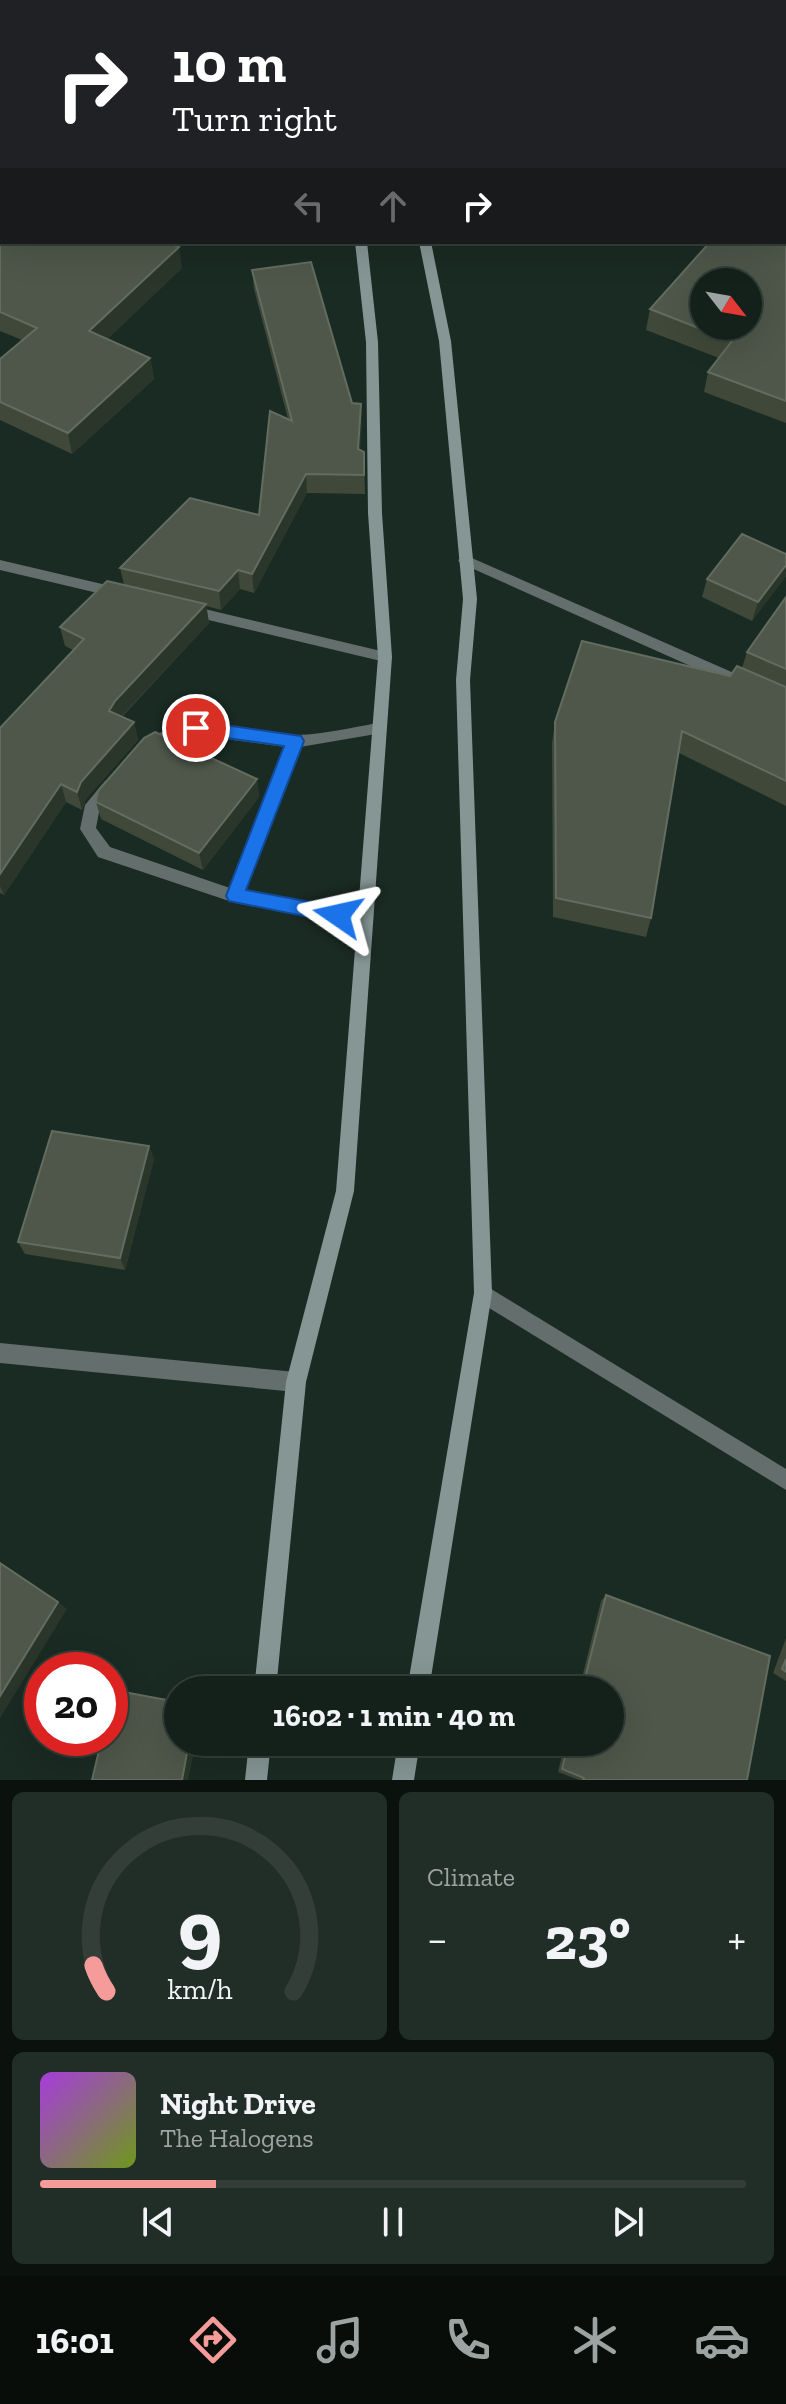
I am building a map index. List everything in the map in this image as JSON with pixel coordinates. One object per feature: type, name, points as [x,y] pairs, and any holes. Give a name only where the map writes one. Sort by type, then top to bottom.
[{"type":"main road","points":[[266,1676],[296,1382],[345,1191],[377,729],[385,657],[375,513],[372,342],[361,244]]},
{"type":"main road","points":[[420,1676],[483,1293],[463,680],[470,599],[445,341],[425,244]]},
{"type":"main road","points":[[256,1780],[259,1756]]},
{"type":"main road","points":[[403,1780],[407,1756]]},
{"type":"street","points":[[465,560],[757,690]]},
{"type":"street","points":[[0,565],[139,598]]},
{"type":"street","points":[[169,605],[385,657]]},
{"type":"street","points":[[364,920],[235,896],[104,852],[88,829],[93,805],[141,749],[167,734],[196,728],[295,741],[377,729]]},
{"type":"street","points":[[235,896],[295,741]]},
{"type":"street","points":[[483,1293],[786,1480]]},
{"type":"street","points":[[0,1353],[296,1382]]},
{"type":"building","points":[[0,244],[171,244],[179,247],[89,331],[150,358],[68,433],[0,402],[0,359],[37,328],[0,312]]},
{"type":"building","points":[[708,244],[786,244],[786,401],[708,372],[732,341],[729,340],[762,340],[762,268],[690,268],[690,325],[650,309]]},
{"type":"building","points":[[311,262],[352,403],[361,404],[358,449],[364,452],[364,475],[306,474],[252,574],[238,570],[219,591],[120,568],[190,498],[259,515],[270,411],[292,421],[252,270]]},
{"type":"building","points":[[742,534],[786,554],[786,565],[758,602],[707,579]]},
{"type":"building","points":[[107,581],[206,604],[109,711],[134,722],[81,782],[77,792],[61,784],[0,874],[0,728],[84,639],[60,627]]},
{"type":"building","points":[[786,597],[786,669],[747,652]]},
{"type":"building","points":[[582,641],[730,676],[737,666],[786,687],[786,781],[682,731],[651,918],[556,898],[555,722]]},
{"type":"building","points":[[155,732],[257,779],[199,853],[96,802],[98,791],[144,738]]},
{"type":"building","points":[[52,1131],[149,1146],[120,1258],[18,1242]]},
{"type":"building","points":[[0,1563],[58,1602],[27,1652],[24,1652],[24,1657],[0,1696]]},
{"type":"building","points":[[606,1595],[770,1656],[747,1780],[583,1780],[562,1769],[565,1756],[624,1756],[624,1676],[586,1676]]},
{"type":"building","points":[[128,1693],[164,1699],[164,1756],[186,1756],[182,1780],[92,1780],[98,1756],[128,1756]]},
{"type":"route","points":[[196,728],[295,741],[235,896],[338,915]]}]
